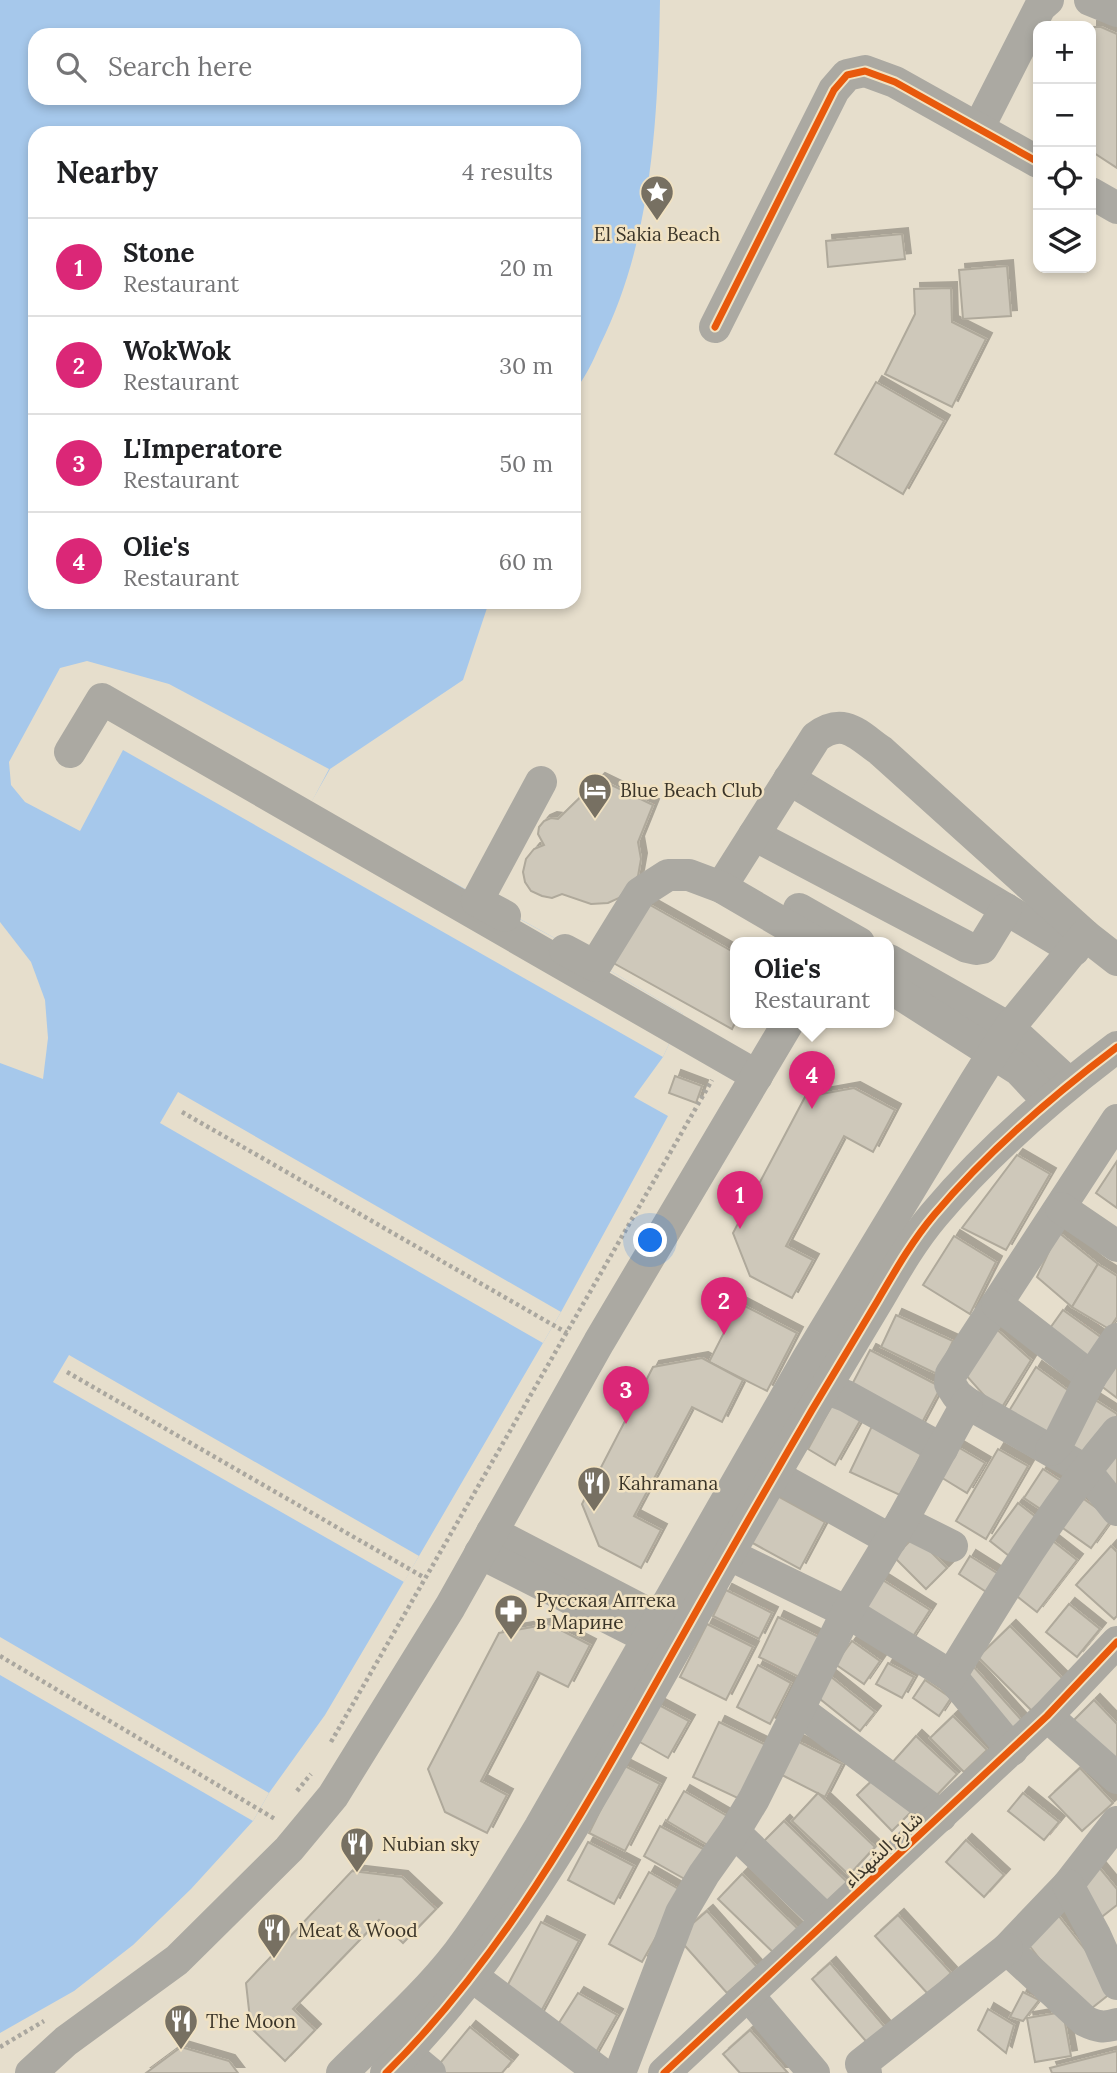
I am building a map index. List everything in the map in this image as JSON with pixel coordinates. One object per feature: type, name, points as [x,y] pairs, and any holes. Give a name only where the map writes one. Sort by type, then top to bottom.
[{"type":"street","points":[[979,127],[1040,8],[1048,0]]},
{"type":"street","points":[[1090,0],[1117,11]]},
{"type":"street","points":[[715,327],[834,89],[847,75],[865,71],[895,82],[1033,159]]},
{"type":"street","points":[[1096,195],[1117,208]]},
{"type":"street","points":[[70,752],[102,699],[757,1076]]},
{"type":"street","points":[[727,878],[816,737],[836,726],[848,728],[881,751],[1079,942]]},
{"type":"street","points":[[789,779],[1006,909],[1117,961]]},
{"type":"street","points":[[541,782],[477,901],[595,966],[640,893],[668,875],[727,878],[833,937]]},
{"type":"street","points":[[754,835],[976,950],[982,948],[1006,909]]},
{"type":"street","points":[[840,937],[862,892]]},
{"type":"street","points":[[342,2073],[431,1985],[472,1933],[540,1827],[801,1370],[1001,1040],[1079,942]]},
{"type":"street","points":[[894,964],[1001,1040],[1059,1092]]},
{"type":"street","points":[[894,989],[1001,1040]]},
{"type":"street","points":[[31,2073],[66,2041],[177,1960],[289,1849],[333,1796],[450,1607],[598,1342],[785,1028]]},
{"type":"street","points":[[408,2066],[533,1892],[587,1805],[825,1388],[898,1267],[933,1216],[990,1156],[1059,1092],[1117,1047]]},
{"type":"street","points":[[1117,1120],[951,1374],[950,1384],[957,1395],[967,1403],[1085,1470],[1117,1510]]},
{"type":"street","points":[[1060,1208],[1117,1246]]},
{"type":"street","points":[[997,1304],[1091,1377]]},
{"type":"street","points":[[1051,1450],[1058,1443],[1091,1377],[1117,1339]]},
{"type":"street","points":[[825,1388],[846,1395],[942,1449]]},
{"type":"street","points":[[620,2073],[681,1913],[754,1799],[847,1612],[897,1530],[967,1403]]},
{"type":"street","points":[[951,1676],[1019,1564],[1085,1470],[1117,1432]]},
{"type":"street","points":[[774,1475],[897,1530],[952,1546]]},
{"type":"street","points":[[486,1542],[653,1629]]},
{"type":"street","points":[[728,1554],[847,1612],[951,1676],[1012,1749]]},
{"type":"street","name":"شارع الشهداء","points":[[664,2073],[942,1816],[1047,1716],[1117,1642]]},
{"type":"street","points":[[798,1709],[942,1816]]},
{"type":"street","points":[[1047,1716],[1117,1778]]},
{"type":"street","points":[[859,2070],[1007,1949],[1068,1885],[1117,1822]]},
{"type":"street","points":[[734,1832],[827,1922]]},
{"type":"street","points":[[1068,1885],[1117,1983]]},
{"type":"street","points":[[1007,1949],[1085,2021],[1106,2028],[1117,2024]]},
{"type":"street","points":[[473,1977],[601,2073]]},
{"type":"street","points":[[748,1995],[814,2073]]},
{"type":"path","points":[[329,1745],[725,1058]]},
{"type":"path","points":[[182,1112],[567,1333]]},
{"type":"path","points":[[67,1372],[425,1578]]},
{"type":"path","points":[[0,1656],[275,1819]]},
{"type":"path","points":[[291,1799],[316,1769]]},
{"type":"path","points":[[267,1829],[283,1809]]},
{"type":"path","points":[[0,2048],[53,2016]]},
{"type":"water","points":[[0,0],[660,0],[654,132],[642,220],[618,304],[581,381],[581,126],[28,126],[28,609],[487,609],[463,680],[330,769],[310,804],[562,942],[683,1014],[663,1057],[634,1097],[668,1116],[561,1312],[325,1715],[269,1793],[253,1821],[191,1889],[133,1945],[74,1991],[0,2033]]},
{"type":"pier","points":[[87,661],[169,684],[329,769],[310,805],[562,942],[683,1014],[663,1057],[123,750],[80,831],[25,802],[11,785],[9,762],[60,668]]},
{"type":"pier","points":[[0,922],[31,962],[45,1000],[48,1038],[43,1079],[0,1063]]},
{"type":"pier","points":[[178,1092],[561,1312],[543,1343],[160,1123]]},
{"type":"pier","points":[[69,1355],[419,1556],[404,1582],[53,1382]]},
{"type":"pier","points":[[0,1637],[269,1793],[253,1821],[0,1675]]},
{"type":"building","points":[[1096,27],[1117,34],[1117,168],[1096,154]]},
{"type":"building","points":[[902,234],[905,259],[828,267],[826,241]]},
{"type":"building","points":[[1007,266],[1011,316],[963,319],[959,270]]},
{"type":"building","points":[[951,288],[952,322],[986,339],[952,407],[885,374],[915,314],[914,289]]},
{"type":"building","points":[[876,382],[944,421],[903,494],[835,454]]},
{"type":"building","points":[[599,779],[653,805],[638,842],[641,859],[638,876],[619,898],[608,903],[591,904],[562,894],[552,898],[531,891],[523,872],[526,859],[534,849],[544,845],[538,834],[539,827],[551,818],[558,819]]},
{"type":"building","points":[[650,905],[730,950],[730,1028],[608,960]]},
{"type":"building","points":[[675,1076],[702,1086],[696,1103],[669,1093]]},
{"type":"building","points":[[854,1088],[895,1110],[873,1152],[844,1136],[786,1246],[813,1260],[792,1298],[750,1276],[733,1233],[805,1097]]},
{"type":"building","points":[[1017,1155],[1050,1174],[1006,1250],[962,1228]]},
{"type":"building","points":[[1117,1161],[1117,1208],[1096,1193]]},
{"type":"building","points":[[1058,1232],[1098,1264],[1072,1307],[1037,1277]]},
{"type":"building","points":[[954,1236],[996,1262],[970,1314],[923,1285]]},
{"type":"building","points":[[1098,1264],[1117,1276],[1117,1317],[1109,1329],[1072,1307]]},
{"type":"building","points":[[739,1303],[797,1333],[767,1391],[709,1362]]},
{"type":"building","points":[[1063,1310],[1102,1338],[1087,1359],[1048,1331]]},
{"type":"building","points":[[896,1315],[953,1341],[937,1374],[881,1347]]},
{"type":"building","points":[[993,1326],[1031,1360],[999,1412],[964,1373]]},
{"type":"building","points":[[870,1350],[941,1387],[917,1432],[846,1396]]},
{"type":"building","points":[[1117,1354],[1117,1398],[1096,1382]]},
{"type":"building","points":[[702,1358],[743,1380],[722,1422],[692,1407],[634,1516],[661,1530],[641,1568],[599,1546],[582,1504],[653,1367]]},
{"type":"building","points":[[1036,1367],[1069,1391],[1047,1438],[1009,1411]]},
{"type":"building","points":[[1089,1396],[1117,1414],[1117,1421],[1089,1463],[1058,1443]]},
{"type":"building","points":[[833,1403],[861,1419],[835,1465],[808,1449]]},
{"type":"building","points":[[873,1424],[924,1448],[902,1496],[850,1472]]},
{"type":"building","points":[[1117,1434],[1117,1498],[1085,1470]]},
{"type":"building","points":[[956,1446],[985,1463],[967,1493],[939,1476]]},
{"type":"building","points":[[998,1449],[1028,1466],[986,1539],[956,1521]]},
{"type":"building","points":[[1043,1469],[1064,1483],[1045,1512],[1024,1498]]},
{"type":"building","points":[[774,1494],[825,1522],[800,1569],[749,1541]]},
{"type":"building","points":[[1078,1495],[1112,1519],[1091,1548],[1057,1524]]},
{"type":"building","points":[[1018,1503],[1041,1521],[1013,1559],[990,1541]]},
{"type":"building","points":[[915,1536],[947,1568],[926,1589],[894,1557]]},
{"type":"building","points":[[1049,1538],[1077,1560],[1037,1612],[1009,1590]]},
{"type":"building","points":[[1111,1546],[1117,1552],[1117,1616],[1114,1619],[1076,1585]]},
{"type":"building","points":[[970,1556],[1003,1577],[991,1595],[959,1574]]},
{"type":"building","points":[[881,1579],[930,1610],[910,1641],[862,1610]]},
{"type":"building","points":[[726,1590],[772,1613],[759,1639],[713,1616]]},
{"type":"building","points":[[1069,1604],[1100,1629],[1077,1657],[1046,1632]]},
{"type":"building","points":[[778,1617],[821,1638],[801,1678],[759,1657]]},
{"type":"building","points":[[549,1624],[590,1645],[568,1687],[538,1672],[481,1781],[507,1795],[487,1833],[445,1812],[428,1769],[499,1633]]},
{"type":"building","points":[[707,1624],[753,1647],[726,1700],[680,1677]]},
{"type":"building","points":[[1010,1626],[1065,1681],[1033,1712],[978,1657]]},
{"type":"building","points":[[852,1641],[880,1661],[864,1684],[835,1664]]},
{"type":"building","points":[[888,1663],[914,1677],[902,1698],[876,1684]]},
{"type":"building","points":[[758,1665],[791,1683],[770,1724],[737,1707]]},
{"type":"building","points":[[973,1666],[1025,1724],[1000,1745],[948,1688]]},
{"type":"building","points":[[830,1676],[875,1712],[860,1731],[815,1695]]},
{"type":"building","points":[[925,1680],[951,1698],[939,1716],[913,1698]]},
{"type":"building","points":[[1094,1700],[1117,1724],[1117,1762],[1070,1724]]},
{"type":"building","points":[[659,1705],[689,1721],[668,1758],[638,1741]]},
{"type":"building","points":[[953,1716],[987,1750],[964,1772],[930,1738]]},
{"type":"building","points":[[719,1722],[770,1747],[744,1801],[693,1777]]},
{"type":"building","points":[[916,1736],[957,1774],[931,1801],[891,1764]]},
{"type":"building","points":[[797,1741],[842,1764],[825,1797],[780,1774]]},
{"type":"building","points":[[623,1765],[660,1784],[625,1851],[589,1833]]},
{"type":"building","points":[[1080,1768],[1113,1803],[1082,1831],[1049,1797]]},
{"type":"building","points":[[879,1774],[914,1809],[892,1831],[857,1795]]},
{"type":"building","points":[[684,1791],[734,1820],[716,1850],[667,1821]]},
{"type":"building","points":[[818,1793],[875,1847],[849,1875],[792,1821]]},
{"type":"building","points":[[1023,1793],[1059,1822],[1044,1840],[1008,1811]]},
{"type":"building","points":[[784,1821],[847,1882],[824,1905],[761,1844]]},
{"type":"building","points":[[660,1826],[707,1851],[690,1882],[644,1856]]},
{"type":"building","points":[[966,1840],[1004,1875],[984,1897],[946,1862]]},
{"type":"building","points":[[588,1842],[634,1866],[614,1904],[568,1880]]},
{"type":"building","points":[[1098,1866],[1117,1889],[1117,1905],[1099,1919],[1073,1886]]},
{"type":"building","points":[[352,1871],[402,1877],[436,1909],[403,1943],[379,1920],[293,2009],[315,2030],[285,2061],[251,2028],[246,1983]]},
{"type":"building","points":[[649,1872],[682,1891],[642,1962],[609,1944]]},
{"type":"building","points":[[742,1874],[803,1934],[779,1958],[718,1899]]},
{"type":"building","points":[[707,1911],[757,1967],[727,1993],[677,1937]]},
{"type":"building","points":[[898,1915],[951,1973],[928,1994],[875,1936]]},
{"type":"building","points":[[1058,1915],[1116,1989],[1083,2015],[1025,1940]]},
{"type":"building","points":[[541,1922],[579,1941],[531,2030],[494,2011]]},
{"type":"building","points":[[830,1963],[889,2032],[871,2047],[812,1979]]},
{"type":"building","points":[[1023,1992],[1039,2000],[1023,2021],[1010,2017]]},
{"type":"building","points":[[578,1993],[617,2015],[591,2061],[559,2023]]},
{"type":"building","points":[[988,2009],[1014,2025],[1006,2053],[978,2030]]},
{"type":"building","points":[[1063,2012],[1071,2056],[1035,2062],[1027,2018]]},
{"type":"building","points":[[470,2027],[512,2061],[502,2073],[442,2073],[436,2068]]},
{"type":"building","points":[[750,2030],[788,2073],[740,2073],[723,2054]]},
{"type":"building","points":[[181,2047],[229,2061],[238,2073],[146,2073]]},
{"type":"building","points":[[1117,2051],[1117,2073],[1052,2073],[1050,2068]]},
{"type":"cycle path","points":[[715,327],[834,90],[847,75],[865,71],[895,82],[1033,159]]},
{"type":"cycle path","points":[[386,2073],[466,1983],[502,1936],[567,1836],[812,1410],[918,1235],[954,1192],[998,1147],[1068,1085],[1117,1047]]},
{"type":"cycle path","points":[[664,2073],[1047,1716],[1117,1642]]},
{"type":"place","name":"El Sakia Beach","points":[[657,222]]},
{"type":"place","name":"Blue Beach Club","points":[[595,820]]},
{"type":"place","name":"Olie's","points":[[812,1109]]},
{"type":"place","name":"Stone","points":[[740,1229]]},
{"type":"place","name":"WokWok","points":[[724,1335]]},
{"type":"place","name":"L'Imperatore","points":[[626,1424]]},
{"type":"place","name":"Kahramana","points":[[594,1513]]},
{"type":"place","name":"Русская Аптека в Марине","points":[[511,1641]]},
{"type":"place","name":"Nubian sky","points":[[357,1874]]},
{"type":"place","name":"Meat & Wood","points":[[274,1960]]},
{"type":"place","name":"The Moon","points":[[181,2051]]}]
